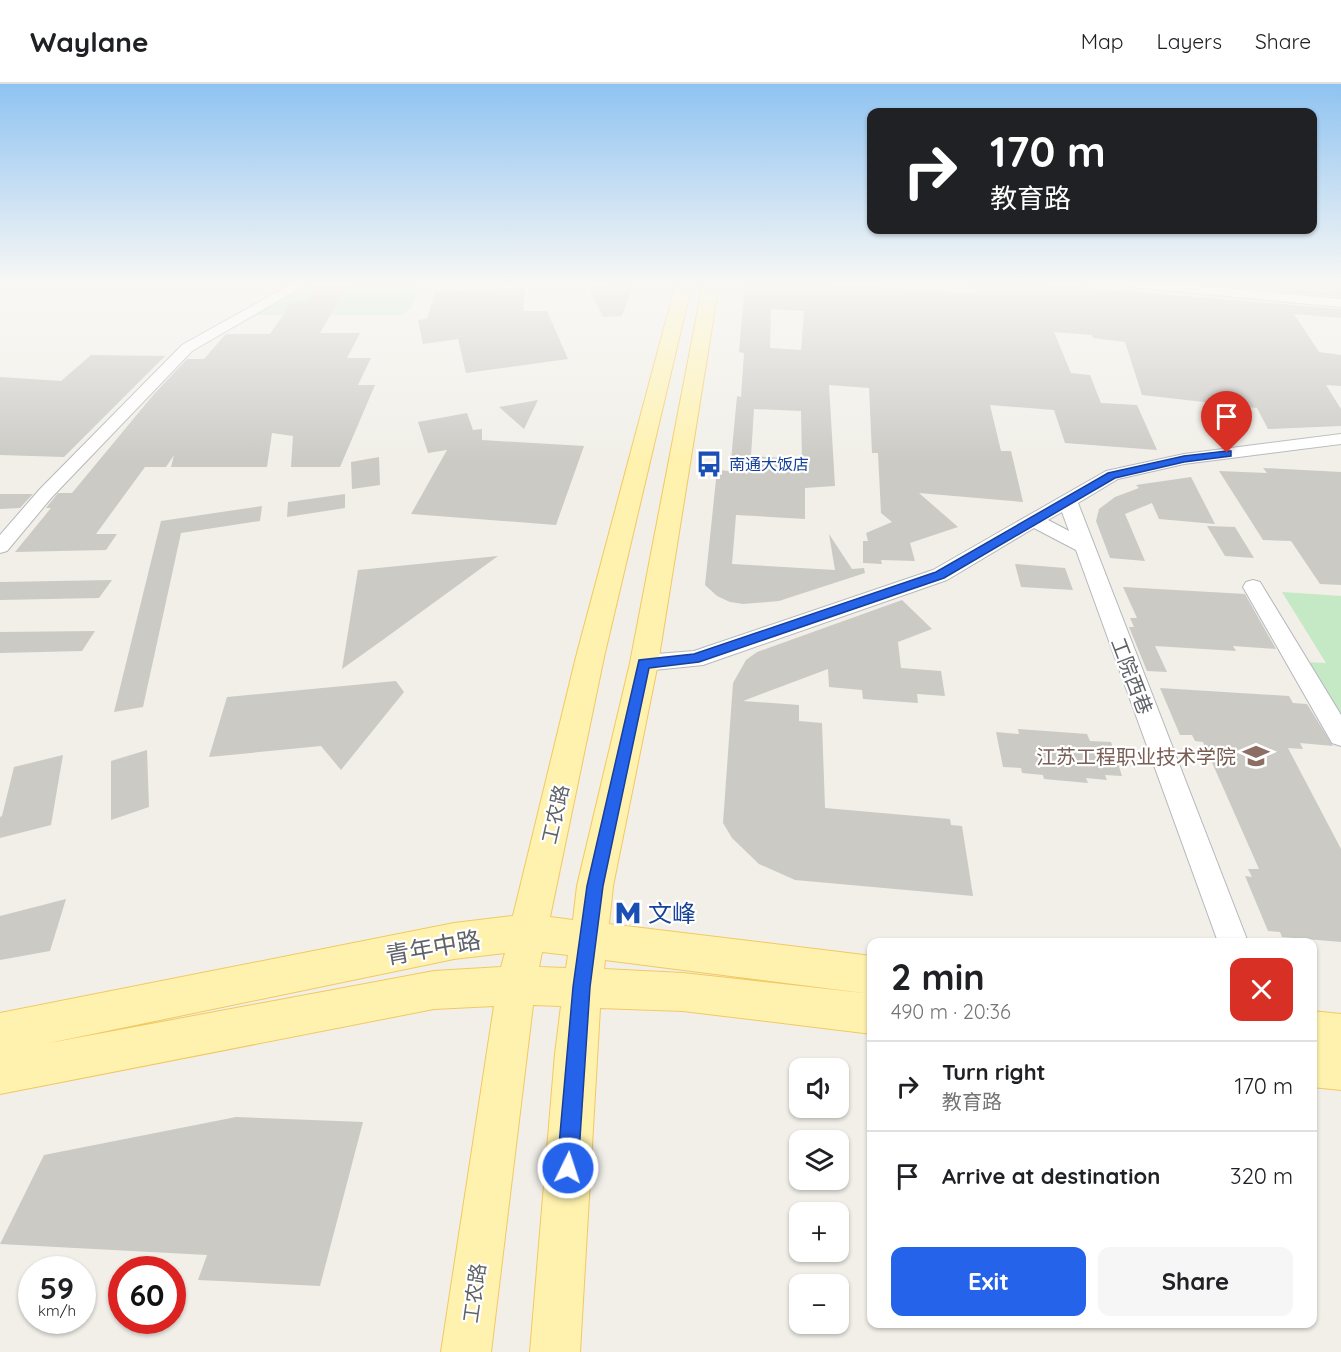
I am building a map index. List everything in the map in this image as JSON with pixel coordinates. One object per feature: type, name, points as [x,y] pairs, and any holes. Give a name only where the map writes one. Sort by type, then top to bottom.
[{"type":"main road","name":"工农路","points":[[466,1352],[516,985],[590,657],[669,342]]},
{"type":"main road","points":[[555,1352],[587,938],[595,886],[644,663],[701,342]]},
{"type":"main road","name":"青年中路","points":[[0,1034],[454,941],[527,932],[867,974]]},
{"type":"main road","name":"青年中路","points":[[0,1073],[434,990],[516,985],[683,992],[867,1013]]},
{"type":"main road","points":[[1317,1032],[1341,1034]]},
{"type":"main road","points":[[1317,1067],[1341,1069]]},
{"type":"street","points":[[0,547],[46,493],[187,348],[197,342]]},
{"type":"street","points":[[644,663],[695,658],[940,575],[1112,475],[1184,459],[1341,439]]},
{"type":"street","name":"工院西巷","points":[[1068,502],[1082,545],[1231,938]]},
{"type":"street","points":[[1035,521],[1082,545]]},
{"type":"street","points":[[1253,587],[1341,736]]},
{"type":"green space","points":[[1282,592],[1341,596],[1341,724],[1304,662],[1326,663]]},
{"type":"building","points":[[219,342],[355,342],[347,358],[371,358],[358,385],[375,385],[340,467],[291,467],[293,436],[272,433],[267,467],[171,467],[174,455],[166,467],[145,467],[96,534],[117,534],[106,550],[15,552],[51,508],[46,508],[58,493],[72,493],[154,394],[187,359],[204,359]]},
{"type":"building","points":[[459,342],[561,342],[568,359],[466,373]]},
{"type":"building","points":[[740,342],[770,342],[770,348],[801,350],[802,342],[1058,342],[1071,373],[1090,375],[1101,403],[1137,405],[1157,450],[1065,443],[1054,410],[990,405],[1001,451],[1011,451],[1023,502],[919,493],[958,527],[910,543],[915,561],[881,560],[882,564],[863,563],[863,541],[868,541],[866,533],[892,522],[881,513],[878,453],[872,453],[869,388],[829,385],[835,486],[805,488],[805,519],[736,515],[732,564],[835,570],[829,534],[852,569],[864,568],[865,573],[779,601],[743,604],[730,602],[717,596],[705,585],[717,470],[730,471],[737,396],[741,397],[744,353],[739,352]],"holes":[[[754,409],[801,411],[802,459],[751,456]]]},
{"type":"building","points":[[1125,342],[1313,342],[1319,352],[1341,355],[1341,386],[1326,385],[1341,409],[1341,426],[1268,429],[1257,408],[1142,395]]},
{"type":"building","points":[[91,355],[165,356],[64,457],[0,455],[0,377],[61,381]]},
{"type":"building","points":[[538,400],[524,429],[499,407]]},
{"type":"building","points":[[467,413],[473,430],[482,429],[482,440],[584,446],[556,525],[411,514],[447,450],[428,453],[418,422]]},
{"type":"building","points":[[379,457],[380,485],[352,489],[351,462]]},
{"type":"building","points":[[1263,468],[1341,472],[1341,585],[1320,584],[1291,541],[1263,540],[1219,471],[1267,473]]},
{"type":"building","points":[[1191,477],[1215,524],[1159,519],[1152,503],[1125,514],[1145,561],[1110,558],[1096,521],[1099,509],[1115,497],[1139,488],[1136,485]]},
{"type":"building","points":[[0,494],[33,494],[20,508],[0,509]]},
{"type":"building","points":[[345,494],[345,508],[287,517],[288,502]]},
{"type":"building","points":[[262,506],[260,521],[181,533],[143,707],[114,712],[161,521]]},
{"type":"building","points":[[1207,526],[1235,527],[1254,558],[1225,556]]},
{"type":"building","points":[[498,556],[384,639],[342,669],[358,570]]},
{"type":"building","points":[[1015,564],[1065,568],[1073,590],[1021,587]]},
{"type":"building","points":[[112,580],[99,598],[0,600],[0,582]]},
{"type":"building","points":[[1123,587],[1245,594],[1276,649],[1233,646],[1236,651],[1155,646],[1167,672],[1147,671],[1129,627],[1134,627],[1130,618],[1137,618]]},
{"type":"building","points":[[902,600],[932,629],[898,642],[901,668],[941,671],[945,696],[917,694],[918,703],[863,699],[862,690],[829,687],[828,669],[743,701],[799,705],[799,721],[822,723],[825,808],[950,819],[951,825],[962,826],[973,896],[795,880],[759,864],[732,838],[723,823],[733,683],[746,660],[757,652]]},
{"type":"building","points":[[95,631],[82,651],[0,653],[0,632]]},
{"type":"building","points":[[396,681],[404,692],[341,770],[321,746],[209,757],[227,697]]},
{"type":"building","points":[[1160,688],[1289,696],[1293,703],[1307,704],[1333,746],[1300,743],[1303,749],[1288,748],[1341,849],[1341,942],[1317,940],[1317,938],[1282,937],[1280,932],[1268,931],[1245,876],[1252,877],[1248,869],[1259,869],[1203,742],[1195,741],[1192,735],[1180,735]]},
{"type":"building","points":[[1018,729],[1087,734],[1090,741],[1111,742],[1122,776],[1105,775],[1107,780],[1086,778],[1088,783],[1044,779],[1043,775],[1022,773],[1021,768],[1003,767],[996,732],[1019,734]]},
{"type":"building","points":[[147,750],[149,807],[111,820],[111,761]]},
{"type":"building","points":[[63,755],[51,825],[0,838],[0,817],[14,767]]},
{"type":"building","points":[[66,899],[50,951],[0,960],[0,916]]},
{"type":"building","points":[[236,1117],[363,1122],[320,1286],[198,1280],[207,1255],[0,1244],[44,1155]]},
{"type":"place","name":"南通大饭店","points":[[709,464]]},
{"type":"place","name":"江苏工程职业技术学院","points":[[1256,756]]},
{"type":"place","name":"文峰","points":[[628,913]]},
{"type":"route","points":[[568,1168],[575,1054],[587,938],[595,886],[644,663],[695,658],[940,575],[1112,475],[1184,459],[1227,453]]}]
